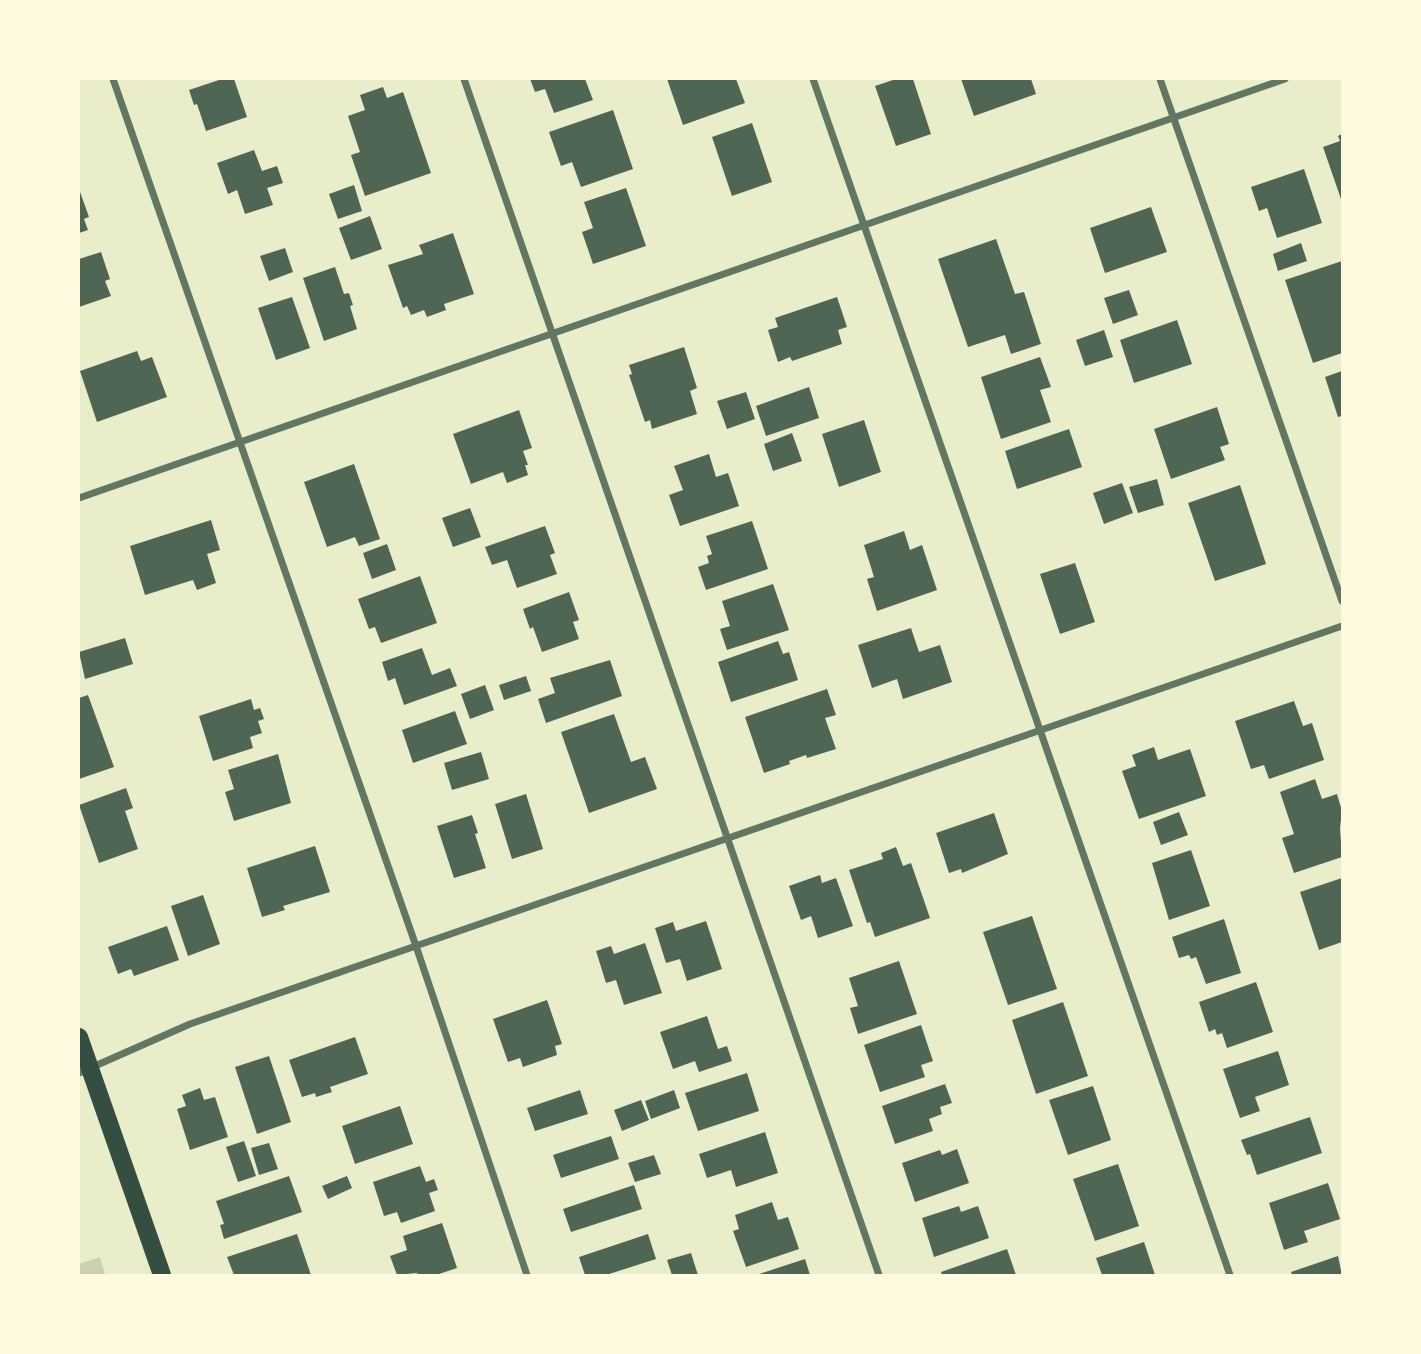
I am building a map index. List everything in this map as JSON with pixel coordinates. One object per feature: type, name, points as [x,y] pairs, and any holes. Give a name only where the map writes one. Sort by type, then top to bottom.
[{"type":"main road","points":[[79,1037],[84,1071],[162,1275]]},
{"type":"street","points":[[113,79],[416,946],[527,1275]]},
{"type":"street","points":[[464,79],[879,1275]]},
{"type":"street","points":[[813,79],[1042,730],[1129,992],[1230,1275]]},
{"type":"street","points":[[1160,79],[1342,601]]},
{"type":"street","points":[[79,498],[1285,79]]},
{"type":"street","points":[[84,1071],[190,1024],[1342,626]]},
{"type":"green space","points":[[100,1257],[105,1275],[79,1275],[79,1264]]},
{"type":"building","points":[[222,79],[234,79],[247,117],[206,131],[189,90]]},
{"type":"building","points":[[530,79],[585,79],[593,100],[554,113],[545,89],[535,92]]},
{"type":"building","points":[[667,79],[736,79],[745,103],[683,125]]},
{"type":"building","points":[[896,79],[913,79],[931,134],[896,146],[875,86]]},
{"type":"building","points":[[961,79],[1031,79],[1036,94],[974,116]]},
{"type":"building","points":[[383,87],[387,98],[403,92],[431,173],[365,196],[351,155],[360,152],[348,116],[365,110],[360,95]]},
{"type":"building","points":[[613,110],[633,169],[581,187],[572,162],[561,166],[549,132]]},
{"type":"building","points":[[752,123],[772,182],[732,196],[712,137]]},
{"type":"building","points":[[1342,134],[1342,202],[1323,147],[1340,141],[1338,136]]},
{"type":"building","points":[[254,150],[262,171],[277,166],[283,183],[267,188],[273,205],[245,214],[237,190],[228,194],[217,163]]},
{"type":"building","points":[[1304,169],[1322,223],[1277,238],[1267,208],[1259,211],[1251,187]]},
{"type":"building","points":[[354,185],[362,211],[338,219],[329,194]]},
{"type":"building","points":[[626,188],[646,246],[593,264],[582,232],[593,228],[584,202]]},
{"type":"building","points":[[79,189],[89,217],[84,219],[88,230],[79,233]]},
{"type":"building","points":[[1151,207],[1167,252],[1105,273],[1090,228]]},
{"type":"building","points":[[370,216],[382,249],[351,260],[339,228]]},
{"type":"building","points":[[453,233],[474,294],[444,304],[446,310],[427,317],[424,310],[411,315],[407,306],[403,308],[388,265],[423,254],[419,245]]},
{"type":"building","points":[[996,239],[1015,294],[1024,292],[1041,344],[1011,354],[1005,335],[968,347],[938,259]]},
{"type":"building","points":[[1301,243],[1307,261],[1278,271],[1273,254]]},
{"type":"building","points":[[285,248],[293,272],[269,281],[260,256]]},
{"type":"building","points":[[101,252],[110,279],[105,281],[111,296],[79,307],[79,259]]},
{"type":"building","points":[[1342,261],[1342,353],[1313,363],[1285,280]]},
{"type":"building","points":[[335,267],[344,294],[349,293],[357,329],[324,341],[303,278]]},
{"type":"building","points":[[1129,290],[1138,315],[1113,324],[1104,298]]},
{"type":"building","points":[[292,297],[310,348],[276,360],[258,308]]},
{"type":"building","points":[[837,297],[847,327],[838,330],[842,344],[792,361],[790,357],[778,362],[768,330],[778,327],[775,318]]},
{"type":"building","points":[[1177,320],[1192,364],[1134,383],[1120,340]]},
{"type":"building","points":[[1104,330],[1113,357],[1085,366],[1076,340]]},
{"type":"building","points":[[684,347],[697,388],[690,391],[697,414],[652,429],[650,420],[645,422],[629,375],[632,374],[629,365]]},
{"type":"building","points":[[137,351],[141,361],[152,357],[167,397],[97,422],[80,371]]},
{"type":"building","points":[[1040,357],[1051,387],[1040,390],[1051,422],[1001,439],[981,377]]},
{"type":"building","points":[[1342,371],[1342,416],[1338,417],[1325,377]]},
{"type":"building","points":[[809,387],[819,418],[766,436],[756,406]]},
{"type":"building","points":[[746,392],[755,419],[727,429],[717,401]]},
{"type":"building","points":[[1217,407],[1229,444],[1220,447],[1225,460],[1171,479],[1154,429]]},
{"type":"building","points":[[519,410],[532,448],[523,451],[528,475],[507,483],[503,472],[471,484],[453,434]]},
{"type":"building","points":[[864,420],[881,472],[839,487],[822,434]]},
{"type":"building","points":[[1069,429],[1082,467],[1017,489],[1005,451]]},
{"type":"building","points":[[792,433],[802,461],[773,471],[764,444]]},
{"type":"building","points":[[709,454],[716,477],[728,473],[739,506],[680,526],[669,495],[683,490],[674,466]]},
{"type":"building","points":[[354,464],[380,539],[359,546],[355,537],[327,547],[304,482]]},
{"type":"building","points":[[1157,479],[1164,505],[1138,513],[1129,487]]},
{"type":"building","points":[[1122,483],[1133,513],[1104,524],[1093,493]]},
{"type":"building","points":[[1240,485],[1266,564],[1215,581],[1188,503]]},
{"type":"building","points":[[470,508],[481,537],[453,547],[442,518]]},
{"type":"building","points":[[211,520],[220,550],[207,554],[216,583],[197,590],[193,580],[145,595],[130,546]]},
{"type":"building","points":[[752,521],[768,569],[706,590],[698,567],[709,563],[707,556],[712,554],[706,536]]},
{"type":"building","points":[[545,526],[555,553],[550,555],[557,574],[517,588],[507,560],[492,565],[485,547]]},
{"type":"building","points":[[904,531],[910,550],[922,545],[937,590],[877,611],[867,579],[874,577],[864,545]]},
{"type":"building","points":[[387,544],[396,570],[372,579],[363,553]]},
{"type":"building","points":[[1075,563],[1095,622],[1060,634],[1040,574]]},
{"type":"building","points":[[420,576],[437,623],[381,643],[375,627],[369,629],[358,599]]},
{"type":"building","points":[[773,584],[789,630],[727,650],[720,629],[730,626],[722,601]]},
{"type":"building","points":[[569,592],[579,620],[573,622],[579,639],[542,652],[523,609]]},
{"type":"building","points":[[911,628],[919,652],[940,645],[952,682],[903,699],[897,679],[872,688],[858,645]]},
{"type":"building","points":[[125,638],[133,664],[85,679],[79,652]]},
{"type":"building","points":[[778,641],[783,654],[789,652],[798,680],[731,702],[718,662]]},
{"type":"building","points":[[422,648],[432,675],[450,668],[457,686],[404,705],[395,678],[388,681],[382,662]]},
{"type":"building","points":[[610,660],[622,696],[546,723],[538,699],[555,693],[550,678]]},
{"type":"building","points":[[526,676],[531,691],[504,700],[499,685]]},
{"type":"building","points":[[485,685],[494,710],[470,719],[461,694]]},
{"type":"building","points":[[827,689],[836,715],[825,718],[836,749],[807,758],[806,755],[764,773],[745,717]]},
{"type":"building","points":[[88,695],[114,767],[79,779],[79,698]]},
{"type":"building","points":[[251,699],[254,710],[260,708],[264,719],[258,721],[262,733],[250,737],[253,748],[213,761],[199,716]]},
{"type":"building","points":[[1294,701],[1303,726],[1312,723],[1324,760],[1269,779],[1264,765],[1251,769],[1235,721]]},
{"type":"building","points":[[455,711],[467,744],[413,763],[402,730]]},
{"type":"building","points":[[614,714],[631,762],[645,757],[657,789],[589,813],[561,732]]},
{"type":"building","points":[[1154,747],[1158,760],[1190,749],[1206,796],[1139,819],[1122,771],[1136,766],[1132,755]]},
{"type":"building","points":[[481,752],[489,779],[452,790],[444,763]]},
{"type":"building","points":[[278,754],[291,803],[234,821],[225,792],[234,789],[228,770]]},
{"type":"building","points":[[1315,779],[1322,799],[1337,794],[1342,811],[1342,857],[1294,873],[1282,838],[1294,834],[1280,792]]},
{"type":"building","points":[[126,788],[133,808],[125,811],[138,849],[99,863],[79,805]]},
{"type":"building","points":[[526,794],[543,849],[512,859],[495,804]]},
{"type":"building","points":[[1179,812],[1188,835],[1161,845],[1153,822]]},
{"type":"building","points":[[994,813],[1008,854],[962,873],[961,869],[949,873],[936,833]]},
{"type":"building","points":[[472,815],[486,868],[454,878],[437,826]]},
{"type":"building","points":[[315,846],[330,892],[283,906],[285,910],[262,917],[247,868]]},
{"type":"building","points":[[896,847],[903,866],[911,863],[930,918],[875,937],[870,922],[867,923],[849,870],[883,859],[881,853]]},
{"type":"building","points":[[1191,850],[1210,906],[1169,920],[1152,863]]},
{"type":"building","points":[[820,875],[822,883],[836,878],[853,926],[818,938],[811,916],[801,920],[789,886]]},
{"type":"building","points":[[1342,878],[1342,942],[1319,950],[1300,892]]},
{"type":"building","points":[[203,895],[220,944],[188,956],[171,906]]},
{"type":"building","points":[[1032,916],[1057,989],[1008,1005],[983,932]]},
{"type":"building","points":[[1224,919],[1241,973],[1206,984],[1196,957],[1191,959],[1189,955],[1179,958],[1172,937]]},
{"type":"building","points":[[706,921],[722,969],[687,981],[680,959],[666,963],[655,928],[673,922],[676,931]]},
{"type":"building","points":[[167,926],[179,960],[134,976],[131,969],[118,974],[108,947]]},
{"type":"building","points":[[645,943],[662,993],[624,1005],[616,980],[606,983],[596,951],[611,946],[614,954]]},
{"type":"building","points":[[899,961],[917,1014],[858,1034],[850,1008],[858,1006],[849,978]]},
{"type":"building","points":[[1256,982],[1273,1032],[1227,1048],[1222,1033],[1217,1035],[1215,1029],[1209,1032],[1199,1002]]},
{"type":"building","points":[[547,1000],[562,1044],[555,1046],[557,1055],[523,1067],[520,1058],[508,1062],[493,1019]]},
{"type":"building","points":[[1063,1002],[1088,1076],[1036,1094],[1012,1020]]},
{"type":"building","points":[[707,1016],[718,1049],[727,1046],[732,1061],[699,1072],[695,1061],[673,1069],[660,1032]]},
{"type":"building","points":[[921,1025],[933,1061],[921,1065],[925,1077],[880,1092],[864,1045]]},
{"type":"building","points":[[355,1037],[368,1074],[330,1087],[332,1092],[316,1097],[315,1093],[302,1097],[289,1060]]},
{"type":"building","points":[[1278,1051],[1289,1085],[1255,1097],[1260,1111],[1240,1118],[1223,1069]]},
{"type":"building","points":[[269,1056],[291,1122],[257,1134],[235,1067]]},
{"type":"building","points":[[747,1073],[759,1111],[698,1131],[685,1093]]},
{"type":"building","points":[[945,1084],[952,1103],[940,1107],[942,1114],[929,1119],[933,1131],[895,1144],[882,1106]]},
{"type":"building","points":[[1093,1086],[1111,1140],[1068,1155],[1049,1100]]},
{"type":"building","points":[[200,1088],[204,1100],[215,1097],[228,1137],[190,1150],[177,1109],[186,1106],[182,1095]]},
{"type":"building","points":[[580,1090],[588,1114],[535,1131],[527,1108]]},
{"type":"building","points":[[674,1090],[680,1108],[651,1119],[645,1101]]},
{"type":"building","points":[[641,1100],[649,1120],[622,1131],[614,1110]]},
{"type":"building","points":[[400,1106],[413,1144],[355,1164],[342,1126]]},
{"type":"building","points":[[1310,1117],[1322,1153],[1257,1175],[1250,1154],[1247,1155],[1241,1140]]},
{"type":"building","points":[[765,1132],[778,1173],[736,1187],[731,1170],[707,1178],[699,1154]]},
{"type":"building","points":[[611,1136],[619,1159],[561,1178],[553,1155]]},
{"type":"building","points":[[244,1141],[256,1176],[238,1182],[226,1147]]},
{"type":"building","points":[[269,1143],[278,1169],[259,1175],[251,1148]]},
{"type":"building","points":[[957,1149],[969,1183],[915,1202],[902,1163],[940,1150],[942,1155]]},
{"type":"building","points":[[654,1155],[661,1174],[635,1182],[628,1163]]},
{"type":"building","points":[[1118,1164],[1139,1226],[1095,1241],[1073,1179]]},
{"type":"building","points":[[420,1166],[426,1182],[434,1179],[438,1190],[429,1193],[435,1211],[401,1223],[397,1212],[384,1216],[373,1182]]},
{"type":"building","points":[[289,1176],[302,1212],[224,1239],[220,1225],[224,1224],[216,1201]]},
{"type":"building","points":[[347,1176],[352,1188],[328,1199],[322,1186]]},
{"type":"building","points":[[1328,1183],[1340,1219],[1304,1231],[1308,1242],[1284,1250],[1269,1203]]},
{"type":"building","points":[[634,1185],[642,1209],[571,1232],[563,1209]]},
{"type":"building","points":[[772,1202],[778,1220],[788,1217],[799,1249],[746,1267],[733,1231],[739,1229],[735,1215]]},
{"type":"building","points":[[959,1206],[961,1212],[978,1206],[989,1238],[934,1257],[922,1218]]},
{"type":"building","points":[[442,1223],[457,1268],[436,1275],[397,1275],[390,1256],[407,1250],[403,1236]]},
{"type":"building","points":[[297,1234],[311,1275],[234,1275],[227,1257]]},
{"type":"building","points":[[648,1234],[656,1259],[606,1275],[585,1275],[579,1257]]},
{"type":"building","points":[[1144,1242],[1155,1275],[1102,1275],[1096,1258]]},
{"type":"building","points":[[1007,1249],[1016,1275],[942,1275],[941,1272]]},
{"type":"building","points":[[691,1253],[698,1275],[672,1275],[667,1260]]},
{"type":"building","points":[[1338,1256],[1342,1275],[1292,1275],[1291,1272]]},
{"type":"building","points":[[805,1259],[810,1275],[756,1275]]}]
